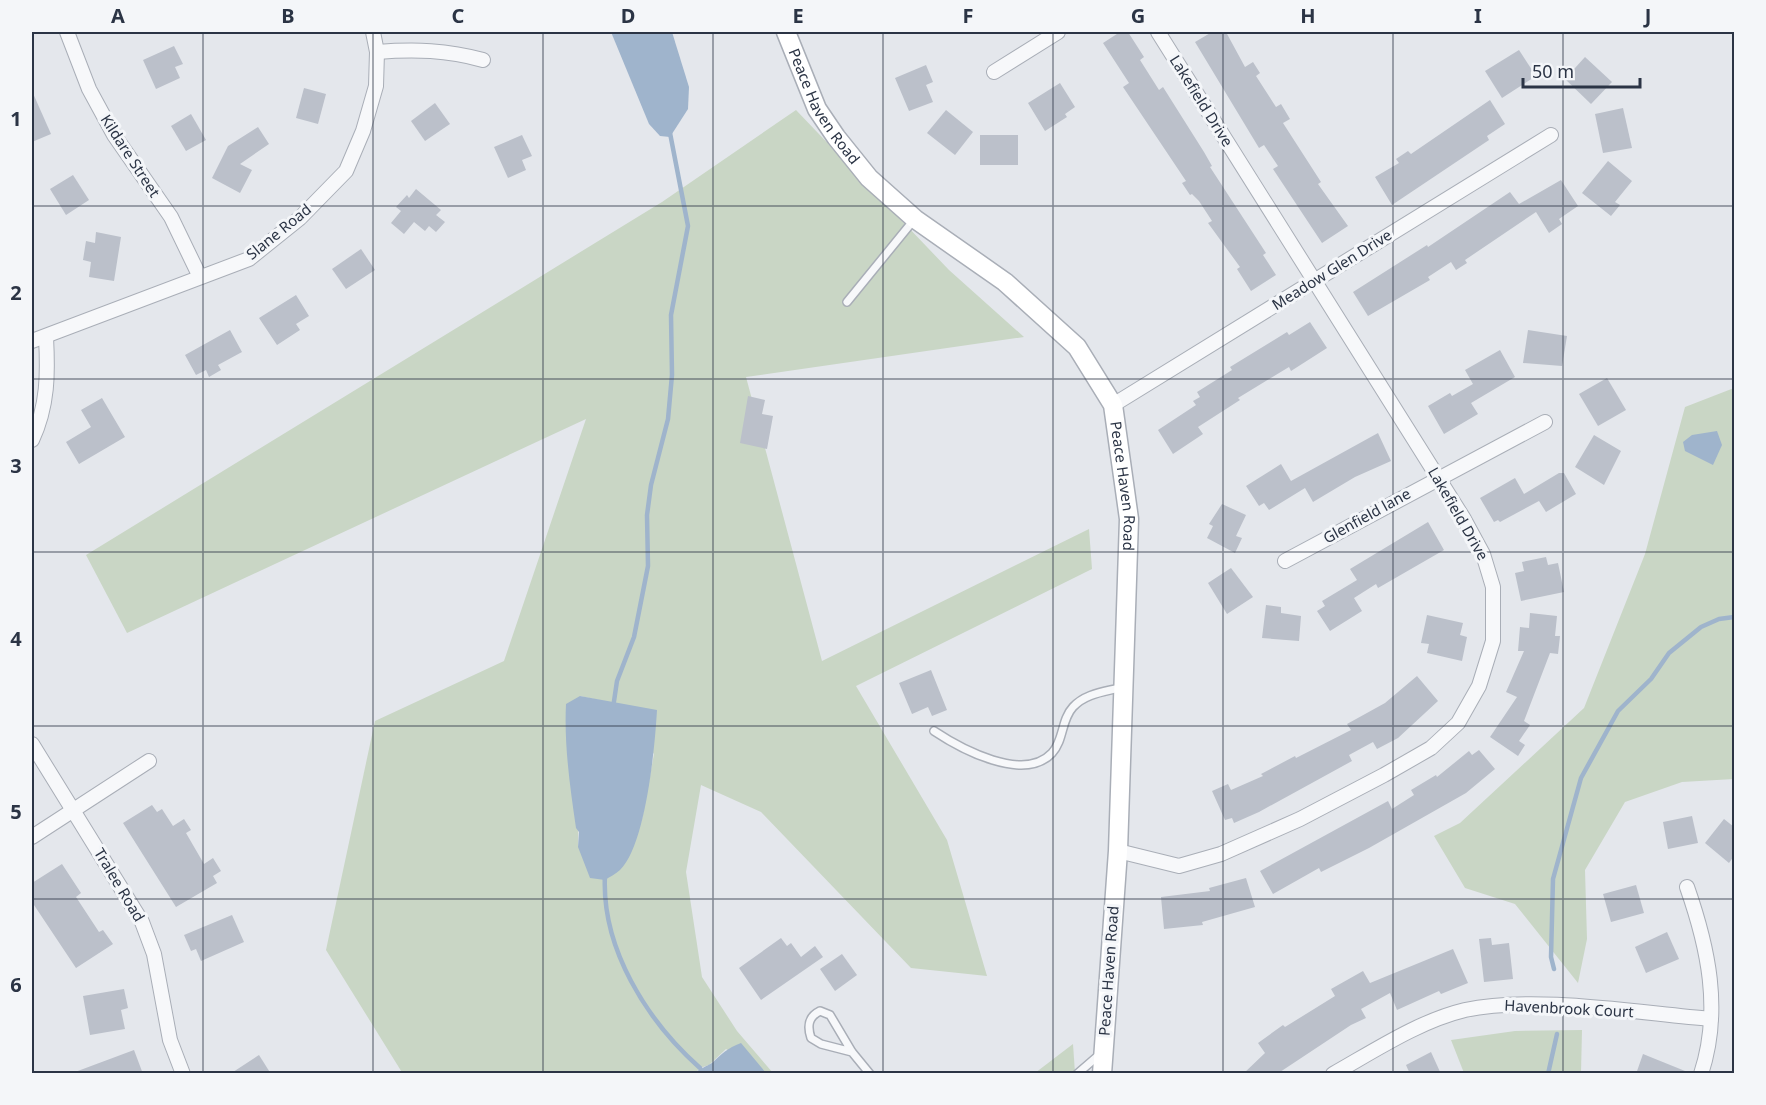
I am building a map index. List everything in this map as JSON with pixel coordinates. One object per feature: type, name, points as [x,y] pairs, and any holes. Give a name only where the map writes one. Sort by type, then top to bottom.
[{"type":"main road","name":"Peace Haven Road","points":[[786,32],[803,79],[836,137],[869,178],[915,219],[1005,282],[1077,346],[1113,405],[1129,519],[1118,851],[1102,1074]]},
{"type":"street","name":"Kildare Street","points":[[67,32],[89,90],[114,135],[171,217],[200,277]]},
{"type":"street","name":"Slane Road","points":[[32,340],[46,337],[249,259],[300,218],[346,171],[363,131],[376,86],[378,52],[373,32]]},
{"type":"street","points":[[994,72],[1058,32]]},
{"type":"street","name":"Lakefield Drive","points":[[1118,851],[1179,866],[1221,854],[1300,819],[1384,775],[1431,748],[1458,723],[1479,686],[1493,641],[1493,587],[1483,554],[1438,478],[1158,32]]},
{"type":"street","points":[[378,52],[416,48],[449,51],[483,60]]},
{"type":"street","name":"Meadow Glen Drive","points":[[1113,405],[1551,135]]},
{"type":"street","points":[[32,440],[45,406],[46,337]]},
{"type":"street","name":"Glenfield lane","points":[[1285,561],[1545,422]]},
{"type":"street","name":"Tralee Road","points":[[32,744],[142,922],[154,954],[170,1040],[183,1074]]},
{"type":"street","points":[[32,837],[149,761]]},
{"type":"street","points":[[1687,886],[1702,931],[1711,974],[1711,1019],[1706,1058],[1701,1074]]},
{"type":"street","name":"Havenbrook Court","points":[[1333,1074],[1430,1023],[1464,1011],[1506,1004],[1711,1019]]},
{"type":"lane","points":[[848,302],[915,219]]},
{"type":"lane","points":[[934,731],[959,748],[984,758],[1014,764],[1034,763],[1051,754],[1060,741],[1066,717],[1074,706],[1095,693],[1123,687]]},
{"type":"lane","points":[[852,1052],[821,1044],[811,1038],[808,1024],[812,1017],[820,1011],[830,1015],[852,1052],[870,1074]]},
{"type":"lane","points":[[1077,1074],[1103,1052]]},
{"type":"green space","points":[[796,110],[949,270],[1024,337],[746,377],[822,661],[1089,529],[1092,569],[856,686],[947,840],[987,976],[911,968],[761,812],[701,785],[686,872],[702,977],[737,1031],[773,1073],[766,1073],[726,1049],[709,1065],[700,1068],[695,1073],[403,1074],[326,950],[375,721],[504,661],[586,419],[127,633],[86,555],[662,202]],"holes":[[[580,696],[613,703],[654,754],[642,819],[630,852],[578,847]]]},
{"type":"green space","points":[[1734,388],[1734,779],[1682,782],[1625,802],[1585,870],[1587,939],[1578,983],[1515,904],[1465,888],[1434,836],[1460,823],[1584,708],[1645,554],[1685,407]]},
{"type":"green space","points":[[1582,1030],[1581,1073],[1464,1073],[1451,1040],[1515,1031]]},
{"type":"green space","points":[[1073,1044],[1075,1073],[1035,1073]]},
{"type":"water","points":[[611,32],[672,32],[689,87],[688,109],[670,137],[660,136],[649,124]]},
{"type":"water","points":[[1717,431],[1722,445],[1713,465],[1685,451],[1683,442],[1692,435]]},
{"type":"water","points":[[580,696],[657,710],[648,794],[643,818],[629,857],[620,870],[605,880],[590,878],[578,847],[579,832],[576,828],[567,750],[566,704]]},
{"type":"water","points":[[741,1043],[766,1073],[695,1073],[712,1063],[728,1049]]},
{"type":"building","points":[[1120,32],[1128,32],[1144,57],[1140,60],[1159,90],[1163,87],[1204,152],[1212,166],[1210,167],[1266,253],[1263,255],[1276,275],[1251,291],[1237,269],[1240,267],[1208,223],[1212,221],[1199,201],[1192,194],[1190,195],[1182,183],[1186,181],[1123,87],[1129,83],[1103,43]]},
{"type":"building","points":[[1212,32],[1226,32],[1245,67],[1253,62],[1260,73],[1256,76],[1276,107],[1281,104],[1290,119],[1283,123],[1321,182],[1318,184],[1348,226],[1322,243],[1273,169],[1278,166],[1264,145],[1259,148],[1195,42]]},
{"type":"building","points":[[174,46],[183,64],[175,67],[180,78],[156,89],[143,60]]},
{"type":"building","points":[[1519,50],[1536,76],[1502,98],[1485,71]]},
{"type":"building","points":[[1585,57],[1612,82],[1591,104],[1565,79]]},
{"type":"building","points":[[926,65],[933,82],[926,85],[933,102],[909,111],[895,78]]},
{"type":"building","points":[[1060,83],[1075,107],[1065,114],[1067,117],[1045,131],[1028,103]]},
{"type":"building","points":[[304,88],[326,94],[318,124],[296,118]]},
{"type":"building","points":[[32,91],[51,134],[32,142]]},
{"type":"building","points":[[1490,100],[1505,124],[1487,136],[1489,140],[1392,205],[1375,177],[1399,163],[1396,159],[1408,151],[1411,154]]},
{"type":"building","points":[[435,103],[450,124],[425,141],[411,121]]},
{"type":"building","points":[[1623,108],[1632,148],[1603,153],[1595,114]]},
{"type":"building","points":[[946,110],[973,132],[955,155],[927,133]]},
{"type":"building","points":[[191,114],[206,140],[186,151],[171,126]]},
{"type":"building","points":[[258,127],[269,144],[240,164],[252,170],[240,193],[212,178],[228,146]]},
{"type":"building","points":[[522,135],[532,156],[522,160],[526,170],[508,178],[494,147]]},
{"type":"building","points":[[980,135],[1018,135],[1018,165],[980,165]]},
{"type":"building","points":[[1608,161],[1632,181],[1615,202],[1620,205],[1611,216],[1582,193]]},
{"type":"building","points":[[73,175],[89,200],[66,215],[50,189]]},
{"type":"building","points":[[1561,180],[1578,206],[1559,219],[1562,224],[1549,233],[1536,212],[1465,260],[1467,263],[1456,270],[1451,262],[1428,277],[1430,280],[1368,316],[1353,292],[1427,245],[1428,247],[1510,192],[1519,204]]},
{"type":"building","points":[[416,189],[441,210],[436,215],[445,222],[436,232],[429,226],[425,231],[414,222],[404,234],[391,223],[401,211],[396,207],[407,195],[409,198]]},
{"type":"building","points":[[96,232],[121,237],[114,281],[89,277],[91,262],[83,260],[86,241],[95,243]]},
{"type":"building","points":[[361,249],[375,270],[346,289],[332,269]]},
{"type":"building","points":[[296,295],[309,316],[296,324],[300,330],[277,345],[259,318]]},
{"type":"building","points":[[1310,322],[1327,348],[1291,371],[1289,367],[1238,398],[1240,400],[1198,427],[1203,434],[1173,454],[1158,430],[1196,405],[1193,401],[1200,397],[1197,392],[1232,370],[1230,367],[1287,332],[1289,335]]},
{"type":"building","points":[[230,330],[242,352],[218,365],[221,370],[209,377],[206,370],[196,375],[185,355]]},
{"type":"building","points":[[1528,330],[1567,336],[1562,366],[1523,363]]},
{"type":"building","points":[[1500,350],[1515,377],[1471,403],[1478,414],[1444,434],[1428,406],[1450,393],[1452,396],[1473,384],[1465,370]]},
{"type":"building","points":[[1607,378],[1626,410],[1598,426],[1579,394]]},
{"type":"building","points":[[748,396],[765,400],[762,414],[773,416],[767,449],[740,443]]},
{"type":"building","points":[[102,398],[125,437],[79,464],[66,442],[91,427],[81,410]]},
{"type":"building","points":[[1378,433],[1391,461],[1355,477],[1313,502],[1305,488],[1269,510],[1264,503],[1259,506],[1246,486],[1281,464],[1291,481]]},
{"type":"building","points":[[1594,435],[1621,451],[1604,485],[1575,467]]},
{"type":"building","points":[[1559,473],[1564,473],[1576,494],[1546,512],[1539,501],[1500,522],[1498,520],[1494,522],[1480,498],[1515,478],[1524,494]]},
{"type":"building","points":[[1222,504],[1246,515],[1236,536],[1242,538],[1235,553],[1207,538],[1213,526],[1209,524]]},
{"type":"building","points":[[1428,522],[1444,550],[1378,588],[1376,584],[1354,598],[1362,611],[1330,631],[1317,611],[1325,606],[1322,601],[1357,580],[1350,569]]},
{"type":"building","points":[[1546,557],[1548,565],[1558,563],[1564,592],[1521,601],[1515,573],[1524,571],[1522,562]]},
{"type":"building","points":[[1231,568],[1253,597],[1227,614],[1208,583]]},
{"type":"building","points":[[1266,605],[1281,607],[1281,613],[1301,616],[1299,641],[1262,638]]},
{"type":"building","points":[[1530,613],[1557,616],[1555,636],[1560,636],[1558,654],[1550,653],[1524,721],[1530,725],[1519,741],[1525,745],[1518,756],[1490,737],[1517,697],[1506,692],[1524,651],[1518,651],[1520,627],[1529,628]]},
{"type":"building","points":[[1427,615],[1463,623],[1460,635],[1467,637],[1462,661],[1427,653],[1429,644],[1421,643]]},
{"type":"building","points":[[931,670],[947,710],[932,716],[928,707],[912,714],[899,683]]},
{"type":"building","points":[[1417,676],[1438,701],[1398,738],[1377,749],[1373,742],[1349,755],[1352,761],[1259,812],[1234,823],[1232,818],[1225,820],[1212,791],[1228,784],[1231,790],[1263,776],[1261,774],[1295,756],[1296,758],[1351,730],[1347,724],[1385,703]]},
{"type":"building","points":[[1479,750],[1495,769],[1466,793],[1369,848],[1321,872],[1319,868],[1273,894],[1260,871],[1388,801],[1392,809],[1414,795],[1411,790],[1436,775],[1437,777],[1469,751],[1472,755]]},
{"type":"building","points":[[152,805],[157,812],[162,809],[173,826],[184,819],[191,830],[186,833],[204,864],[213,858],[221,871],[213,876],[217,883],[176,907],[123,823]]},
{"type":"building","points":[[1692,816],[1698,843],[1668,849],[1663,822]]},
{"type":"building","points":[[1724,819],[1734,827],[1734,856],[1729,863],[1705,843]]},
{"type":"building","points":[[62,864],[81,893],[76,897],[99,932],[103,930],[113,944],[76,968],[32,902],[32,883]]},
{"type":"building","points":[[1246,878],[1255,907],[1202,922],[1203,925],[1164,929],[1161,897],[1210,891],[1209,888]]},
{"type":"building","points":[[1636,885],[1644,913],[1611,922],[1603,894]]},
{"type":"building","points":[[232,915],[244,942],[201,961],[196,949],[191,951],[184,935]]},
{"type":"building","points":[[1667,932],[1679,959],[1646,973],[1635,947]]},
{"type":"building","points":[[781,938],[787,946],[791,943],[801,957],[815,946],[823,957],[761,1000],[739,968]]},
{"type":"building","points":[[1491,938],[1492,945],[1509,943],[1513,979],[1484,982],[1479,939]]},
{"type":"building","points":[[1453,949],[1468,983],[1441,994],[1439,991],[1397,1010],[1390,993],[1361,1009],[1366,1018],[1351,1025],[1277,1074],[1243,1074],[1265,1053],[1258,1043],[1283,1025],[1285,1027],[1335,996],[1331,989],[1363,971],[1370,983]]},
{"type":"building","points":[[842,954],[857,975],[835,991],[820,969]]},
{"type":"building","points":[[124,989],[128,1008],[121,1010],[125,1029],[90,1035],[83,996]]},
{"type":"building","points":[[134,1050],[143,1074],[76,1074],[75,1072]]},
{"type":"building","points":[[1431,1052],[1441,1074],[1410,1074],[1406,1065]]},
{"type":"building","points":[[1643,1054],[1690,1073],[1636,1074]]},
{"type":"building","points":[[259,1055],[271,1074],[230,1074]]},
{"type":"waterway","points":[[613,708],[617,681],[634,637],[648,566],[647,515],[651,485],[668,419],[672,375],[671,315],[688,226],[670,133]]},
{"type":"waterway","points":[[1554,969],[1551,957],[1553,879],[1581,778],[1618,711],[1651,679],[1669,653],[1701,627],[1719,619],[1734,617]]},
{"type":"waterway","points":[[605,875],[606,902],[611,929],[619,956],[631,981],[662,1028],[700,1068]]},
{"type":"waterway","points":[[1548,1074],[1557,1034]]}]
